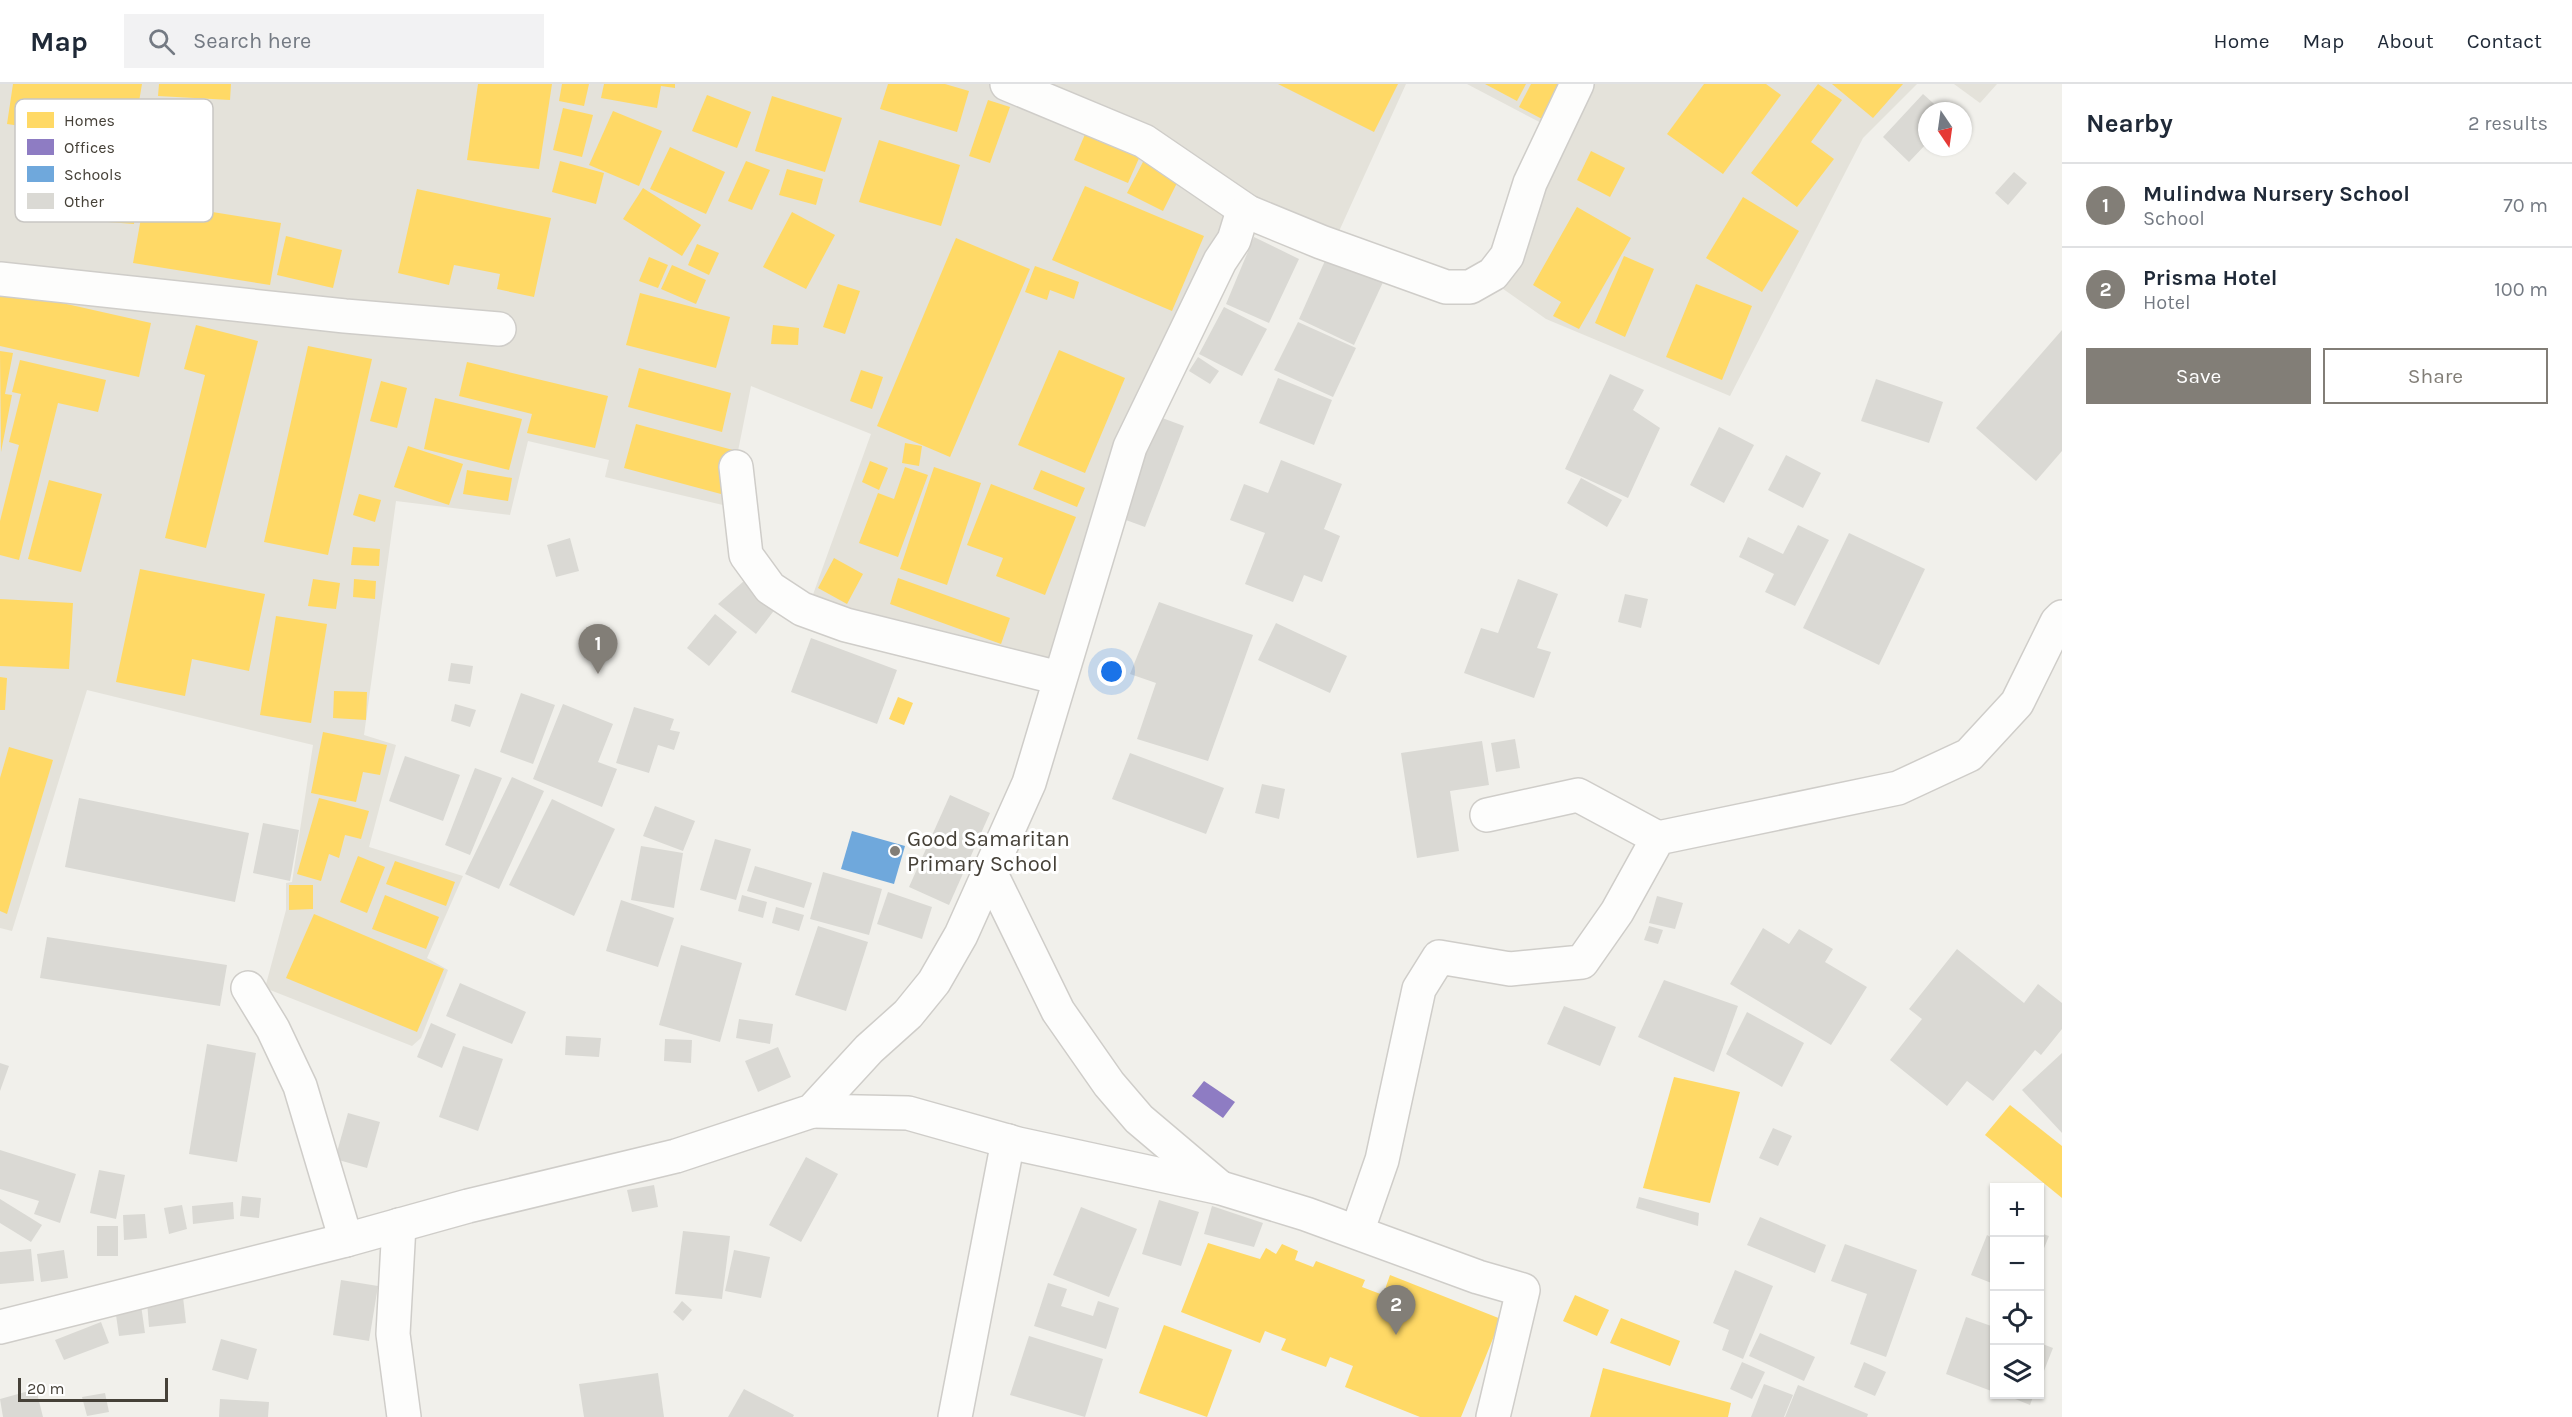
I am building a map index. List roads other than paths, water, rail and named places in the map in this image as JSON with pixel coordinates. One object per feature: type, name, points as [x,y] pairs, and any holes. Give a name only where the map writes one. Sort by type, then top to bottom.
[{"type":"street","points":[[1007,84],[1144,141],[1248,212],[1321,242],[1446,287],[1470,287],[1493,274],[1507,256],[1530,183],[1577,84]]},
{"type":"street","points":[[812,1111],[869,1049],[908,1014],[934,982],[961,935],[1029,783],[1130,447],[1220,261],[1234,240],[1242,214],[1248,212]]},
{"type":"street","points":[[0,279],[345,316],[499,329]]},
{"type":"street","points":[[736,467],[746,555],[771,588],[802,609],[846,625],[1059,678]]},
{"type":"street","points":[[1487,815],[1578,795],[1658,838],[1898,788],[1969,755],[2017,703],[2057,622],[2062,617]]},
{"type":"street","points":[[1357,1232],[1382,1160],[1419,989],[1439,957],[1510,969],[1582,962],[1617,912],[1658,838]]},
{"type":"street","points":[[990,872],[1058,1011],[1108,1084],[1139,1119],[1221,1188]]},
{"type":"street","points":[[248,988],[273,1029],[300,1086],[346,1240]]},
{"type":"street","points":[[0,1328],[676,1156],[812,1111],[908,1113],[1008,1141],[1221,1188],[1357,1232],[1478,1277],[1523,1290],[1493,1417]]},
{"type":"street","points":[[955,1417],[1008,1141]]},
{"type":"street","points":[[399,1226],[393,1334],[404,1417]]},
{"type":"place","name":"Mulindwa Nursery School","points":[[598,674]]},
{"type":"place","name":"Good Samaritan Primary School","points":[[895,851]]},
{"type":"place","name":"Prisma Hotel","points":[[1396,1335]]}]
